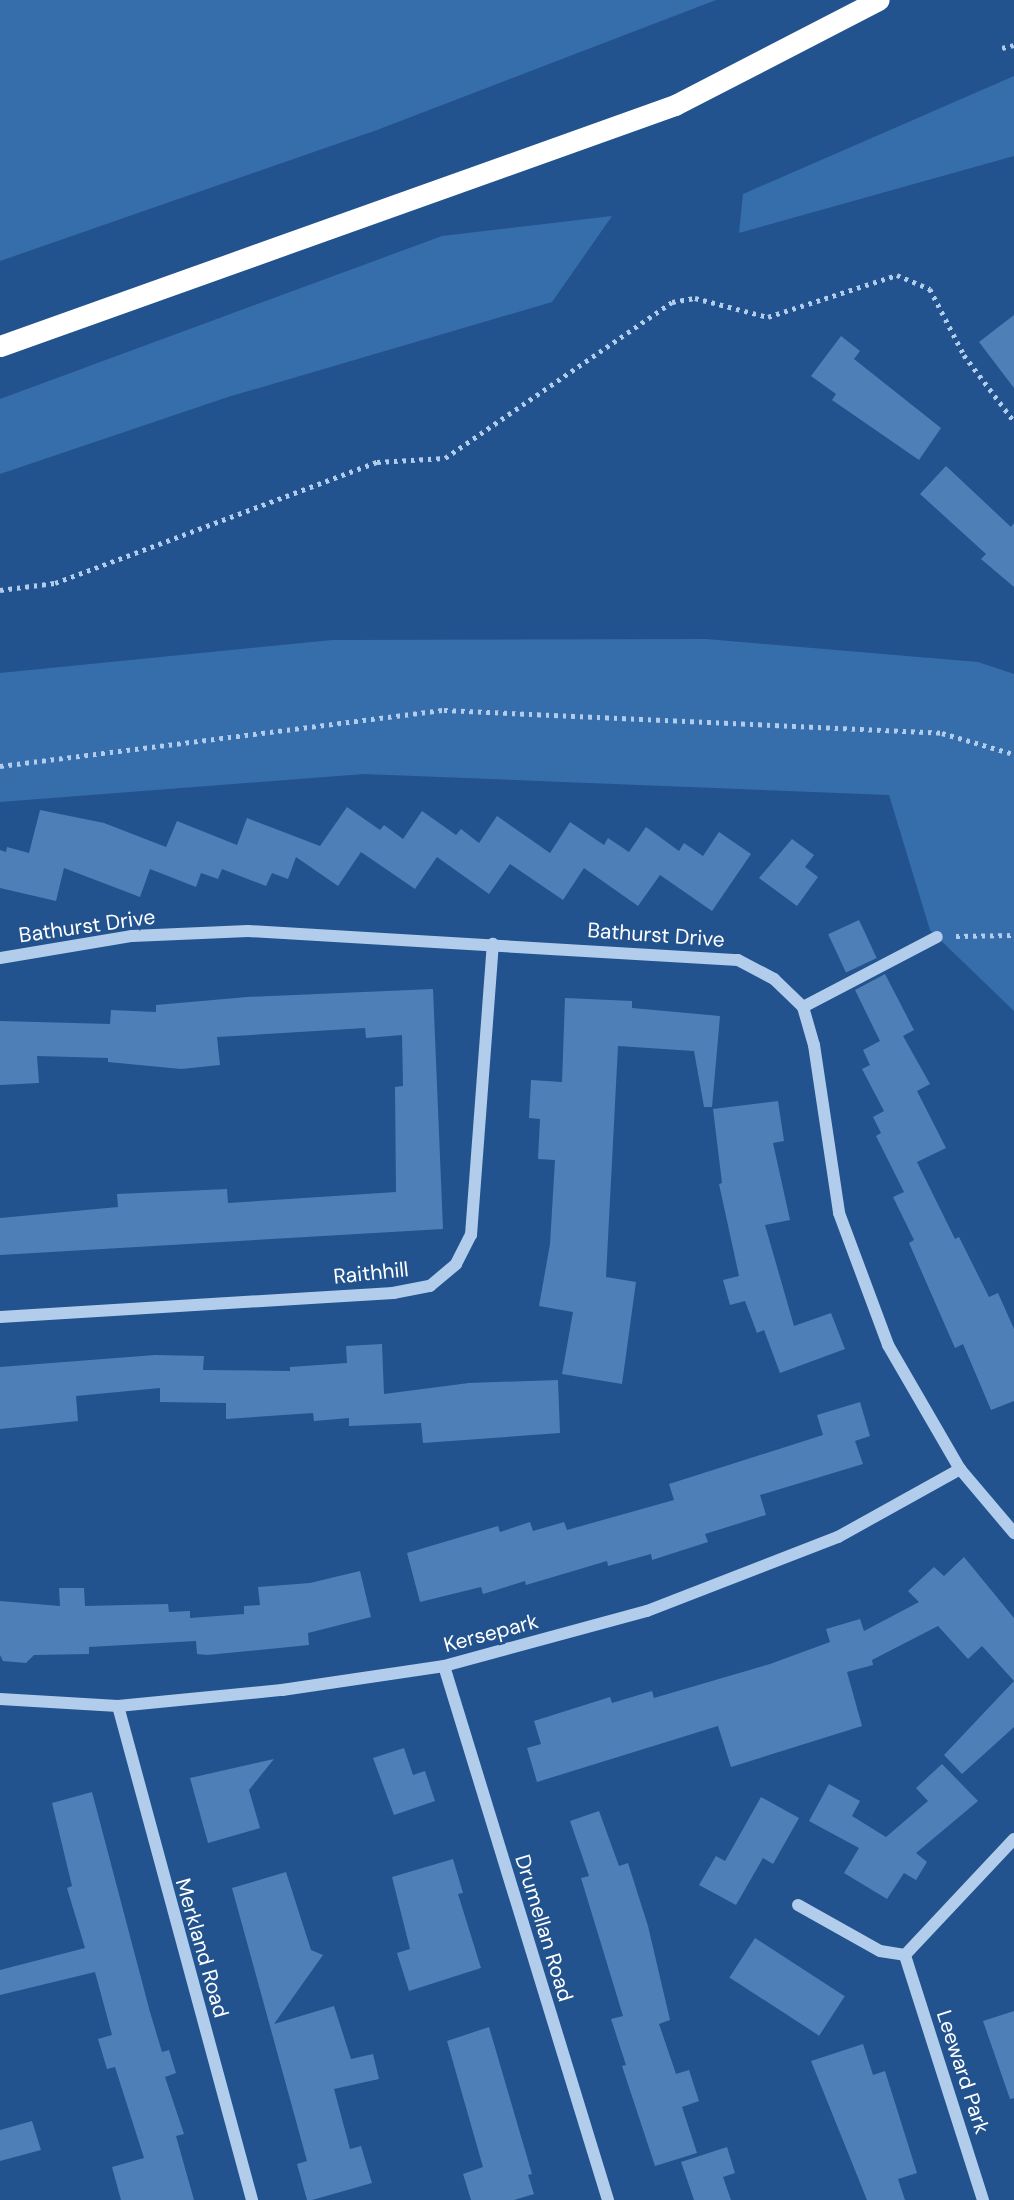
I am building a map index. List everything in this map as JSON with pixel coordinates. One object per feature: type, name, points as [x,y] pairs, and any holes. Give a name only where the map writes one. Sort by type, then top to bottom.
[{"type":"highway","points":[[0,346],[676,105],[878,0]]},
{"type":"street","name":"Bathurst Drive","points":[[0,958],[132,936],[248,931],[738,960],[774,978],[803,1007],[814,1045],[839,1213],[888,1345],[960,1469],[1014,1533]]},
{"type":"street","points":[[803,1007],[937,937]]},
{"type":"street","name":"Raithhill","points":[[0,1317],[393,1293],[430,1286],[456,1264],[471,1234],[492,944]]},
{"type":"street","name":"Kersepark","points":[[0,1699],[117,1706],[282,1690],[444,1666],[647,1611],[838,1537],[960,1469]]},
{"type":"street","name":"Drumellan Road","points":[[444,1666],[608,2200]]},
{"type":"street","name":"Merkland Road","points":[[117,1706],[253,2200]]},
{"type":"street","points":[[798,1905],[880,1951],[905,1955],[1014,1839]]},
{"type":"street","name":"Leeward Park","points":[[905,1955],[983,2200]]},
{"type":"path","points":[[1002,48],[1014,45]]},
{"type":"path","points":[[0,590],[55,583],[377,462],[445,458],[672,302],[695,298],[768,317],[897,275],[930,289],[964,355],[1014,421]]},
{"type":"path","points":[[0,766],[444,710],[942,733],[1014,754]]},
{"type":"path","points":[[937,937],[1014,935]]},
{"type":"shaded area","points":[[0,0],[716,0],[377,130],[0,261]]},
{"type":"shaded area","points":[[1014,76],[1014,156],[739,233],[743,194]]},
{"type":"shaded area","points":[[612,216],[552,302],[228,397],[0,474],[0,399],[442,236]]},
{"type":"shaded area","points":[[706,639],[978,662],[1014,674],[1014,1011],[930,930],[889,795],[364,774],[0,802],[0,673],[332,640]]},
{"type":"building","points":[[1014,315],[1014,388],[979,342]]},
{"type":"building","points":[[841,336],[860,351],[854,359],[941,428],[919,460],[832,400],[836,394],[811,376]]},
{"type":"building","points":[[946,466],[1011,527],[1014,523],[1014,587],[981,559],[986,554],[920,494]]},
{"type":"building","points":[[347,807],[380,830],[384,825],[403,839],[422,811],[456,835],[461,829],[479,843],[497,816],[550,853],[570,822],[604,845],[608,838],[629,852],[646,827],[679,851],[684,843],[703,856],[719,832],[751,854],[712,911],[660,875],[638,906],[584,868],[563,900],[510,864],[489,894],[437,857],[415,889],[361,852],[338,886],[296,857],[288,879],[272,873],[266,886],[222,869],[218,879],[201,873],[196,887],[150,869],[140,897],[64,868],[56,901],[0,888],[0,850],[6,852],[7,847],[29,853],[40,810],[104,823],[166,847],[177,821],[237,845],[247,818],[320,846]]},
{"type":"building","points":[[792,839],[814,855],[805,867],[818,877],[797,906],[759,878]]},
{"type":"building","points":[[859,920],[877,958],[846,972],[828,934]]},
{"type":"building","points":[[885,974],[914,1030],[903,1036],[930,1084],[917,1091],[946,1148],[917,1162],[955,1239],[959,1237],[989,1297],[998,1293],[1014,1329],[1014,1401],[991,1410],[963,1344],[955,1348],[909,1243],[914,1240],[893,1197],[904,1192],[876,1136],[881,1133],[873,1117],[884,1111],[862,1069],[870,1065],[863,1050],[880,1041],[855,990]]},
{"type":"building","points":[[433,989],[443,1229],[0,1255],[0,1218],[118,1207],[117,1194],[227,1189],[228,1203],[396,1192],[395,1087],[403,1086],[402,1035],[366,1038],[365,1028],[217,1037],[220,1065],[181,1069],[108,1062],[108,1058],[37,1056],[39,1083],[0,1085],[0,1021],[110,1024],[111,1010],[156,1012],[156,1005],[247,997]]},
{"type":"building","points":[[565,998],[632,1001],[632,1008],[720,1016],[712,1107],[704,1107],[694,1051],[618,1046],[606,1277],[636,1282],[622,1384],[562,1374],[573,1312],[539,1306],[550,1244],[555,1160],[538,1159],[540,1119],[529,1118],[531,1080],[562,1082]]},
{"type":"building","points":[[778,1101],[784,1141],[773,1143],[790,1220],[765,1225],[794,1326],[831,1313],[845,1349],[780,1373],[764,1330],[757,1333],[745,1301],[730,1305],[723,1280],[739,1276],[719,1184],[722,1183],[713,1109]]},
{"type":"building","points":[[382,1344],[384,1394],[469,1383],[558,1380],[560,1433],[423,1443],[421,1423],[349,1426],[349,1418],[314,1421],[313,1413],[226,1419],[226,1403],[160,1402],[160,1388],[76,1396],[78,1421],[0,1429],[0,1367],[155,1355],[204,1356],[203,1370],[290,1371],[290,1367],[347,1363],[346,1346]]},
{"type":"building","points":[[860,1402],[870,1436],[855,1441],[863,1464],[760,1495],[766,1515],[705,1534],[708,1542],[652,1560],[651,1554],[608,1566],[607,1561],[526,1585],[525,1581],[483,1594],[481,1587],[420,1602],[407,1553],[498,1526],[500,1532],[530,1522],[533,1531],[564,1522],[567,1530],[674,1500],[669,1484],[823,1435],[817,1415]]},
{"type":"building","points":[[964,1557],[1014,1618],[1014,1681],[982,1646],[968,1659],[938,1626],[872,1660],[873,1665],[847,1672],[862,1726],[731,1767],[718,1726],[537,1782],[527,1748],[541,1744],[534,1721],[610,1697],[612,1703],[652,1691],[654,1698],[770,1664],[830,1642],[826,1629],[860,1619],[864,1631],[919,1602],[908,1591],[934,1567],[944,1576]]},
{"type":"building","points":[[360,1571],[371,1617],[308,1633],[309,1645],[207,1655],[197,1654],[196,1641],[89,1647],[89,1654],[34,1655],[26,1663],[3,1661],[0,1655],[0,1601],[60,1606],[59,1588],[84,1588],[85,1606],[168,1604],[169,1612],[190,1611],[190,1618],[244,1614],[244,1606],[260,1605],[258,1587],[310,1583]]},
{"type":"building","points":[[1014,1681],[1014,1727],[962,1774],[944,1755]]},
{"type":"building","points":[[404,1748],[413,1775],[425,1771],[435,1801],[394,1815],[373,1758]]},
{"type":"building","points":[[274,1759],[249,1790],[260,1828],[208,1843],[190,1778]]},
{"type":"building","points":[[942,1764],[978,1801],[916,1853],[927,1862],[916,1880],[904,1873],[887,1899],[844,1873],[859,1848],[809,1821],[829,1784],[860,1801],[852,1816],[886,1837],[928,1801],[916,1788]]},
{"type":"building","points":[[92,1792],[150,2012],[162,2052],[169,2050],[176,2073],[165,2077],[184,2134],[176,2136],[194,2200],[121,2200],[112,2167],[144,2158],[115,2067],[107,2069],[98,2039],[112,2035],[95,1972],[0,1995],[0,1970],[85,1948],[67,1888],[72,1886],[52,1803]]},
{"type":"building","points":[[761,1797],[799,1818],[773,1864],[763,1858],[736,1905],[699,1885],[716,1856],[725,1861]]},
{"type":"building","points":[[599,1811],[619,1866],[628,1863],[648,1926],[670,2020],[659,2024],[676,2074],[689,2070],[699,2101],[682,2107],[697,2153],[655,2166],[622,2066],[626,2065],[611,2019],[623,2016],[581,1878],[589,1876],[570,1821]]},
{"type":"building","points":[[453,1859],[463,1893],[458,1894],[481,1968],[409,1991],[397,1953],[410,1949],[392,1877]]},
{"type":"building","points":[[286,1872],[311,1950],[323,1955],[274,2024],[334,2006],[351,2059],[373,2054],[379,2079],[334,2089],[350,2149],[361,2146],[372,2183],[312,2200],[307,2200],[297,2164],[307,2161],[232,1888]]},
{"type":"building","points":[[755,1938],[845,1996],[819,2036],[729,1977]]},
{"type":"building","points":[[1014,2011],[1014,2098],[1010,2099],[983,2021]]},
{"type":"building","points":[[489,2027],[532,2174],[528,2175],[534,2194],[514,2200],[471,2200],[463,2174],[483,2167],[447,2041]]},
{"type":"building","points":[[863,2044],[873,2075],[885,2071],[917,2173],[898,2179],[905,2200],[867,2200],[811,2061]]},
{"type":"building","points":[[32,2121],[41,2150],[0,2161],[0,2130]]},
{"type":"building","points":[[727,2147],[735,2173],[723,2177],[731,2200],[694,2200],[681,2162]]}]
